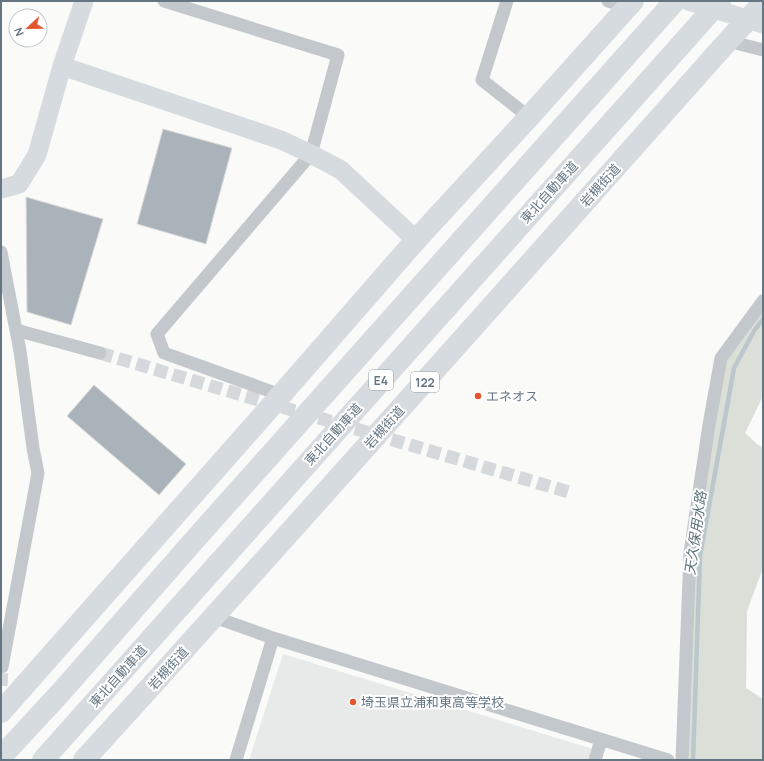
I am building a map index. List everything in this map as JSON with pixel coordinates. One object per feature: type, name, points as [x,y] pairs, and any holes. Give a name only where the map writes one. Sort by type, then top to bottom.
[{"type":"highway","name":"E4","points":[[1,757],[62,691],[219,512],[675,1]]},
{"type":"highway","name":"東北自動車道","points":[[43,760],[720,1]]},
{"type":"highway","points":[[4,701],[281,395],[416,240],[530,117],[623,3]]},
{"type":"highway","name":"岩槻街道","points":[[84,760],[438,368],[728,40],[763,3]]},
{"type":"street","points":[[1,189],[19,184],[37,155],[62,66],[84,1]]},
{"type":"street","points":[[164,1],[338,55],[311,154],[158,334],[164,353],[281,395]]},
{"type":"street","points":[[507,1],[482,80],[530,117]]},
{"type":"street","points":[[688,1],[763,24]]},
{"type":"street","points":[[728,40],[763,50]]},
{"type":"street","points":[[62,66],[281,140],[311,154],[340,170],[416,240]]},
{"type":"street","points":[[1,252],[16,330],[38,473],[2,667]]},
{"type":"street","points":[[682,760],[690,553],[711,410],[721,358],[763,301]]},
{"type":"street","points":[[16,330],[100,353]]},
{"type":"street","points":[[214,616],[273,638],[668,760]]},
{"type":"street","points":[[236,760],[273,638]]},
{"type":"street","points":[[595,760],[601,740]]},
{"type":"shaded area","points":[[763,302],[763,396],[745,433],[763,448],[763,568],[747,611],[746,688],[763,699],[763,760],[676,760],[694,487],[708,393]]},
{"type":"shaded area","name":"埼玉県立浦和東高等学校","points":[[283,654],[593,749],[590,760],[249,760]]},
{"type":"building","points":[[163,129],[232,148],[206,244],[137,224]]},
{"type":"building","points":[[26,197],[103,219],[71,325],[27,312]]},
{"type":"building","points":[[94,385],[186,464],[159,495],[67,416]]},
{"type":"waterway","name":"天久保用水路","points":[[693,760],[700,556],[734,368],[754,331],[763,319]]},
{"type":"tunnel","points":[[100,353],[572,493]]},
{"type":"tunnel","points":[[1,686],[2,667]]},
{"type":"place","name":"エネオス","points":[[478,396]]},
{"type":"place","name":"埼玉県立浦和東高等学校","points":[[353,702]]}]
